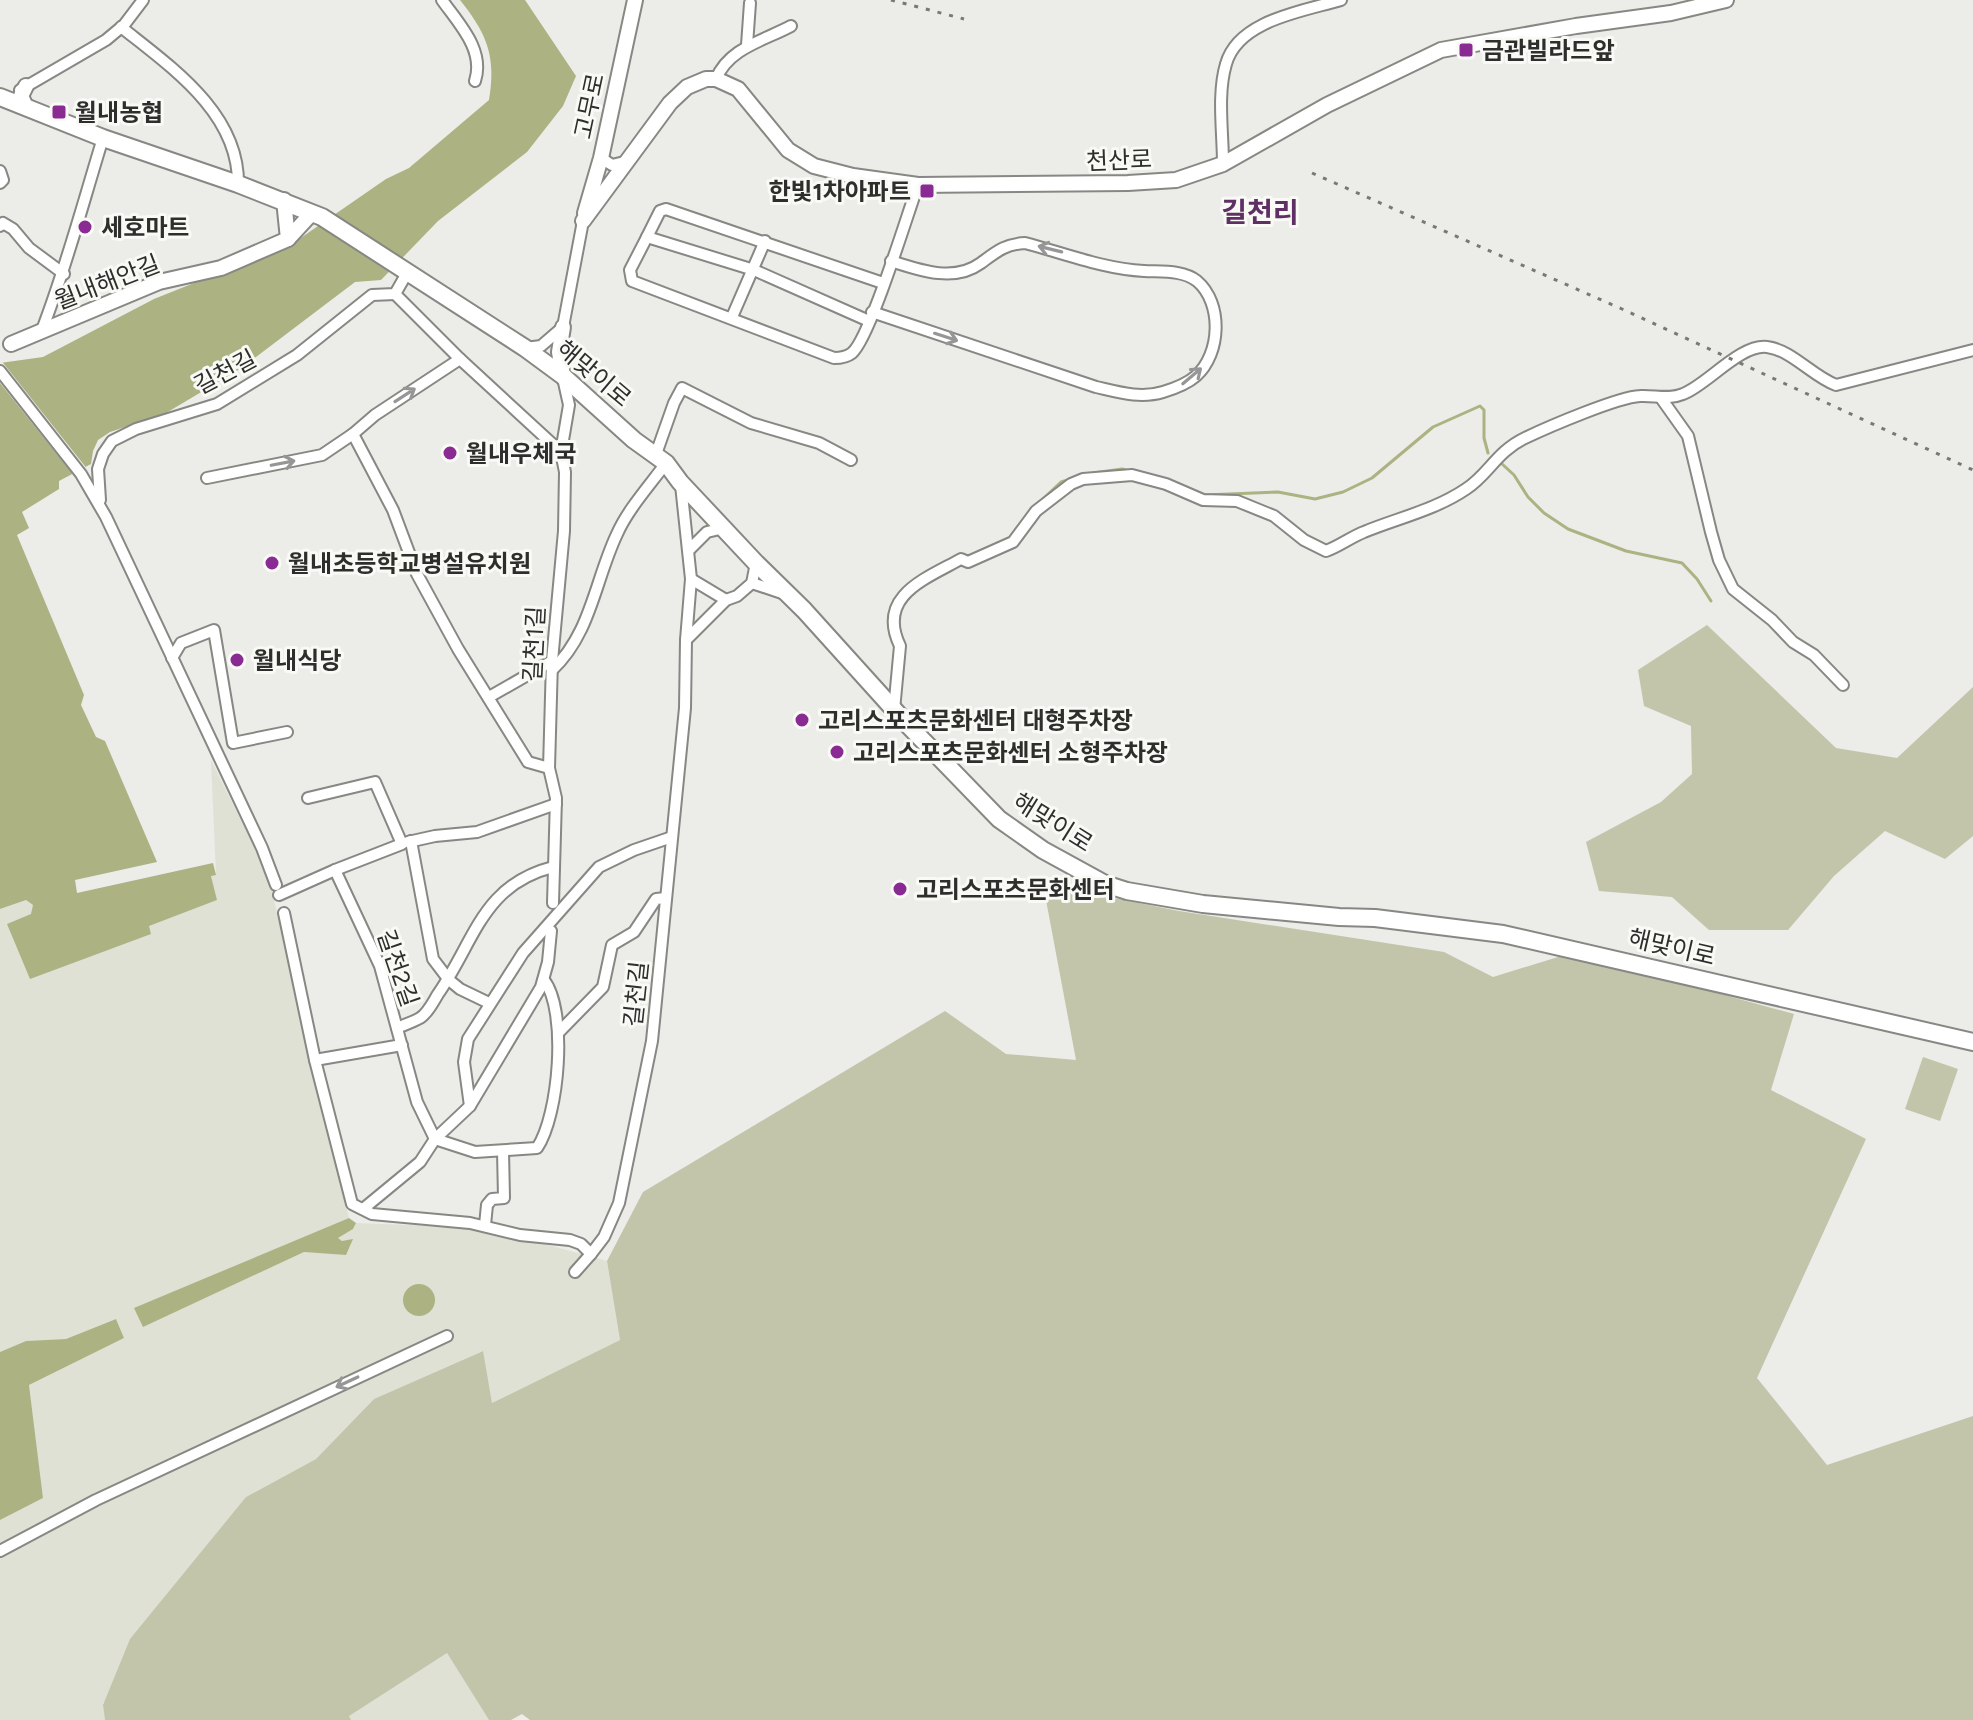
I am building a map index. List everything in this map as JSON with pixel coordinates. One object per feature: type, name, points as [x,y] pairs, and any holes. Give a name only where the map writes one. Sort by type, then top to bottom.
[{"type":"main road","points":[[4,98],[103,138],[284,200],[317,215]]},
{"type":"main road","name":"해맞이로","points":[[317,215],[525,348],[661,459],[999,819],[1043,850],[1105,884],[1127,891],[1203,904],[1375,918],[1503,934],[1973,1042]]},
{"type":"street","points":[[442,0],[478,57],[475,81]]},
{"type":"street","name":"고무로","points":[[583,221],[601,158],[635,0]]},
{"type":"street","points":[[1223,164],[1223,78],[1229,53],[1258,28],[1341,0]]},
{"type":"street","name":"천산로","points":[[716,79],[738,89],[788,150],[814,166],[853,176],[918,185],[1140,183],[1176,180],[1223,164],[1327,105],[1441,50],[1562,28],[1671,13],[1726,0]]},
{"type":"street","points":[[4,98],[106,40],[121,27],[139,1]]},
{"type":"street","points":[[747,45],[750,3]]},
{"type":"street","points":[[563,376],[559,352],[583,221],[670,103],[687,87],[706,79],[716,79],[721,67],[747,45],[764,41],[791,26]]},
{"type":"street","points":[[121,27],[186,80],[211,108],[227,134],[239,167],[238,184]]},
{"type":"street","points":[[26,86],[21,96],[26,107]]},
{"type":"street","name":"월내해안길","points":[[42,330],[64,274],[103,138]]},
{"type":"street","points":[[601,158],[612,165],[628,161]]},
{"type":"street","points":[[0,171],[3,180],[0,183]]},
{"type":"street","points":[[883,283],[666,209],[660,211],[630,270],[632,281],[834,358],[852,353],[871,317],[918,185]]},
{"type":"street","points":[[284,200],[288,239]]},
{"type":"street","points":[[288,239],[317,215]]},
{"type":"street","points":[[0,226],[3,223],[13,229],[29,248],[64,274]]},
{"type":"street","points":[[647,237],[754,270],[871,317],[1096,387],[1134,394],[1162,392],[1197,376],[1209,357],[1215,334],[1214,311],[1206,291],[1197,281],[1182,273],[1138,270],[1025,243],[1011,244],[993,252],[969,270],[955,273],[921,271],[891,261]]},
{"type":"street","name":"월내해안길","points":[[42,330],[159,282],[221,268],[288,239]]},
{"type":"street","points":[[732,317],[765,241]]},
{"type":"street","points":[[403,270],[395,294],[561,452]]},
{"type":"street","name":"길천길","points":[[106,517],[97,483],[103,454],[112,441],[136,429],[217,404],[297,355],[372,295],[395,294]]},
{"type":"street","points":[[525,348],[541,346],[563,327]]},
{"type":"street","points":[[11,344],[42,330]]},
{"type":"street","points":[[894,710],[900,646],[896,637],[897,601],[918,583],[961,559],[968,562],[1013,542],[1036,511],[1053,495],[1083,479],[1132,475],[1166,484],[1203,500],[1237,501],[1274,516],[1304,540],[1326,551],[1361,533],[1442,503],[1477,480],[1491,462],[1523,439],[1621,401],[1640,396],[1661,398],[1682,395],[1747,352],[1763,346],[1780,350],[1824,381],[1836,385],[1973,350]]},
{"type":"street","points":[[207,478],[322,455],[375,415],[460,359]]},
{"type":"street","points":[[0,371],[81,474],[106,517],[262,848],[277,890],[407,842],[477,832],[556,804]]},
{"type":"street","name":"길천1길","points":[[553,903],[556,804],[549,768],[552,666],[564,531],[565,472],[561,452],[569,405],[563,376]]},
{"type":"street","points":[[489,697],[568,655],[584,627],[619,529],[661,459],[674,403],[682,388],[751,423],[819,443],[851,460]]},
{"type":"street","points":[[1661,398],[1688,436],[1715,546],[1733,589],[1772,620],[1793,642],[1814,655],[1843,685]]},
{"type":"street","points":[[353,434],[393,510],[417,574],[458,649],[528,762],[549,768]]},
{"type":"street","name":"길천길","points":[[575,1272],[604,1237],[619,1203],[652,1041],[685,708],[691,579],[680,482]]},
{"type":"street","points":[[690,549],[707,532],[724,528]]},
{"type":"street","points":[[686,640],[726,600],[737,596],[752,583],[756,563]]},
{"type":"street","points":[[691,579],[726,600]]},
{"type":"street","points":[[752,583],[791,596]]},
{"type":"street","points":[[172,658],[181,643],[214,630],[233,743],[287,732]]},
{"type":"street","points":[[308,798],[375,782],[407,842],[433,959],[449,980],[489,1003]]},
{"type":"street","points":[[470,1106],[464,1062],[468,1039],[523,953],[599,867],[634,850],[672,837]]},
{"type":"street","points":[[397,1028],[423,1017],[449,980],[474,936],[478,921],[495,900],[530,872],[553,867]]},
{"type":"street","name":"길천2길","points":[[335,870],[380,966],[417,1102],[435,1139]]},
{"type":"street","points":[[560,1031],[603,987],[612,945],[634,932],[656,899],[666,898]]},
{"type":"street","points":[[284,913],[315,1060],[352,1204],[372,1214],[485,1225],[520,1235],[570,1240],[581,1244],[591,1254]]},
{"type":"street","points":[[363,1209],[420,1162],[435,1139],[470,1106],[544,980],[551,931]]},
{"type":"street","points":[[435,1139],[475,1152],[537,1148],[543,1139],[555,1087],[560,1031],[552,991],[544,980]]},
{"type":"street","points":[[315,1060],[402,1045]]},
{"type":"street","points":[[485,1225],[487,1205],[492,1199],[504,1198],[503,1151]]},
{"type":"street","points":[[0,1551],[96,1500],[447,1336]]},
{"type":"shaded area","points":[[460,0],[525,0],[576,76],[563,106],[527,152],[438,221],[381,280],[355,282],[240,369],[166,413],[110,432],[98,440],[91,464],[59,481],[59,489],[22,512],[29,528],[17,535],[84,695],[81,705],[96,737],[105,741],[157,862],[75,880],[77,893],[213,863],[216,875],[211,876],[217,900],[149,926],[151,934],[30,979],[7,924],[31,914],[33,905],[26,900],[0,909],[0,363],[43,357],[154,299],[292,244],[386,179],[409,168],[489,100],[491,71],[488,47]]},
{"type":"shaded area","points":[[1707,625],[1836,748],[1897,758],[1973,687],[1973,836],[1945,859],[1885,831],[1834,876],[1788,930],[1709,930],[1672,897],[1599,891],[1586,842],[1661,802],[1692,774],[1691,726],[1644,706],[1638,670]]},
{"type":"shaded area","points":[[211,760],[268,875],[349,1218],[135,1308],[143,1326],[304,1252],[346,1255],[352,1240],[342,1241],[338,1238],[353,1229],[356,1223],[486,1228],[607,1261],[620,1340],[492,1403],[482,1351],[374,1399],[316,1459],[246,1497],[103,1704],[105,1720],[0,1720],[0,1520],[43,1498],[29,1385],[124,1338],[116,1319],[66,1339],[26,1341],[0,1352],[0,909],[26,900],[33,905],[32,913],[151,933],[148,926],[217,900],[211,876],[216,874]]},
{"type":"shaded area","points":[[1043,884],[1179,911],[1444,952],[1493,977],[1571,953],[1794,1014],[1771,1090],[1866,1139],[1757,1378],[1827,1465],[1973,1416],[1973,1720],[530,1720],[522,1714],[511,1720],[489,1720],[447,1653],[349,1716],[351,1720],[105,1720],[103,1705],[130,1639],[246,1497],[316,1459],[374,1399],[483,1351],[492,1403],[620,1340],[607,1261],[643,1192],[945,1011],[1006,1054],[1076,1060]]},
{"type":"shaded area","points":[[1923,1057],[1958,1069],[1940,1121],[1905,1109]]},
{"type":"shaded area","points":[[349,1218],[356,1223],[353,1229],[338,1238],[342,1241],[353,1239],[346,1255],[304,1252],[143,1327],[134,1308]]},
{"type":"shaded area","points":[[419,1284],[430,1289],[435,1300],[430,1311],[419,1316],[408,1311],[403,1300],[408,1289]]},
{"type":"shaded area","points":[[116,1319],[124,1338],[29,1385],[43,1498],[0,1520],[0,1352],[26,1341],[66,1339]]},
{"type":"shaded area","points":[[447,1653],[489,1720],[351,1720],[348,1716]]},
{"type":"pier","points":[[0,359],[88,470],[75,477],[0,383]]},
{"type":"waterway","points":[[1168,480],[1204,495],[1278,492],[1315,499],[1343,492],[1372,478],[1433,427],[1480,406],[1484,410],[1484,438],[1488,453]]},
{"type":"waterway","points":[[1501,463],[1544,513],[1568,529],[1626,551],[1682,563],[1711,601]]},
{"type":"waterway","points":[[1093,473],[1129,471]]},
{"type":"waterway","points":[[1030,511],[1061,482],[1071,479]]},
{"type":"railway","points":[[891,0],[964,19]]},
{"type":"railway","points":[[1312,173],[1622,309],[1973,470]]},
{"type":"place","name":"금관빌라드앞","points":[[1466,50]]},
{"type":"place","name":"월내농협","points":[[59,112]]},
{"type":"place","name":"한빛1차아파트","points":[[927,191]]},
{"type":"place","name":"세호마트","points":[[85,227]]},
{"type":"place","name":"월내우체국","points":[[450,453]]},
{"type":"place","name":"월내초등학교병설유치원","points":[[272,563]]},
{"type":"place","name":"월내식당","points":[[237,660]]},
{"type":"place","name":"고리스포츠문화센터 대형주차장","points":[[802,720]]},
{"type":"place","name":"고리스포츠문화센터 소형주차장","points":[[837,752]]},
{"type":"place","name":"고리스포츠문화센터","points":[[900,889]]},
{"type":"district","name":"길천리","points":[[1260,212]]}]
